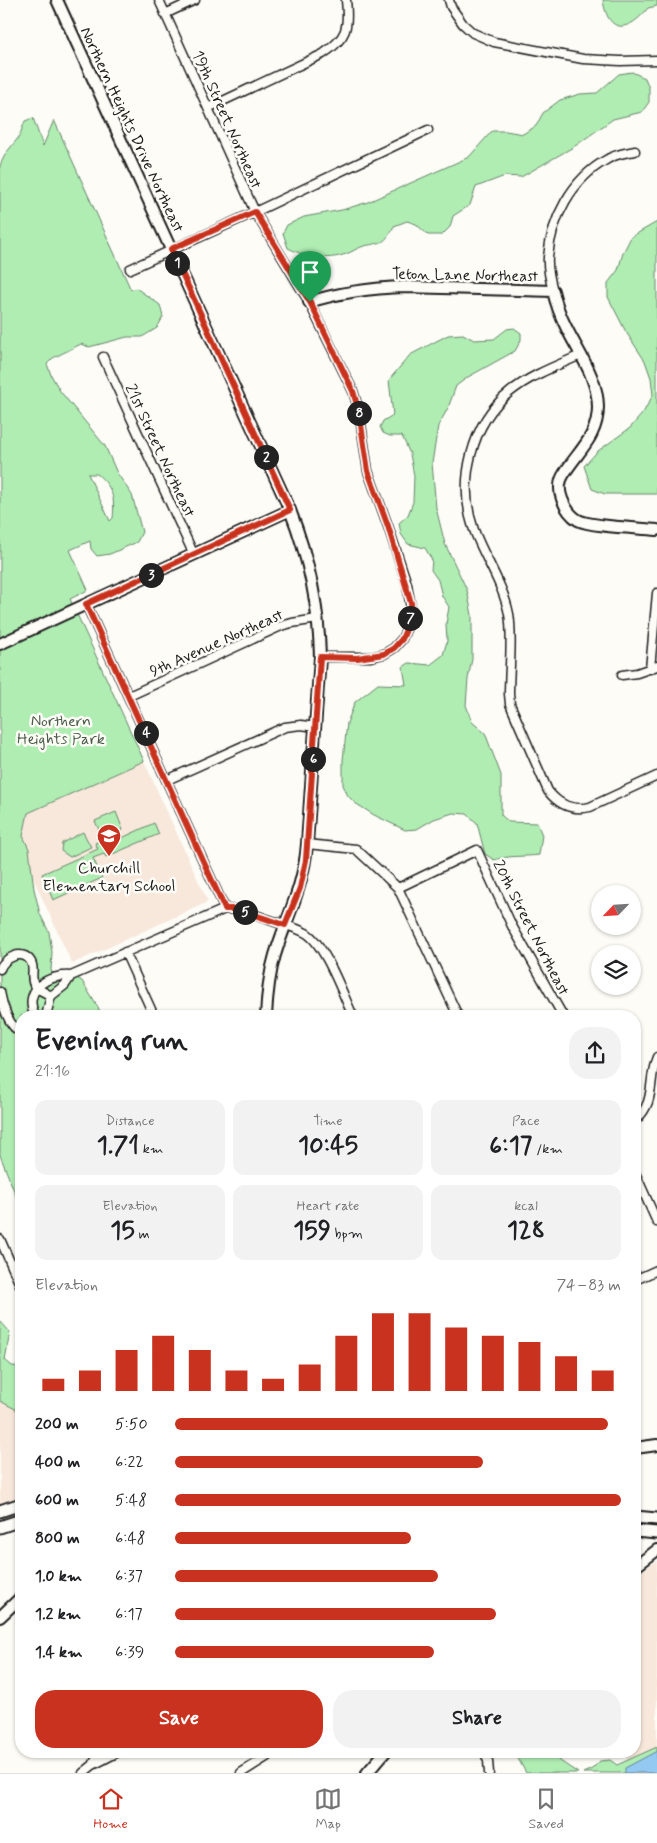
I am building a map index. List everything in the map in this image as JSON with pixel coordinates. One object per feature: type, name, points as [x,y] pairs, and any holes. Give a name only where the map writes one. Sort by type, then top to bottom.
[{"type":"main road","points":[[0,1511],[15,1506]]},
{"type":"main road","points":[[641,1518],[657,1519]]},
{"type":"main road","points":[[0,1527],[15,1522]]},
{"type":"main road","points":[[641,1532],[657,1533]]},
{"type":"street","name":"Northern Heights Drive Northeast","points":[[57,0],[290,510],[306,557],[317,619],[320,657],[308,844],[303,877],[285,925],[270,976],[267,1010]]},
{"type":"street","name":"19th Street Northeast","points":[[159,0],[255,212],[310,302],[353,391],[361,419],[368,471],[388,526],[411,603],[412,615],[402,639],[394,648],[384,654],[357,658],[320,657]]},
{"type":"street","points":[[165,14],[195,0]]},
{"type":"street","points":[[208,108],[323,54],[333,47],[345,32],[349,20],[346,0]]},
{"type":"street","points":[[449,0],[451,7],[463,24],[479,36],[494,42],[583,59],[657,60]]},
{"type":"street","points":[[130,268],[255,212],[428,130]]},
{"type":"street","points":[[553,291],[548,258],[551,238],[556,218],[569,194],[589,172],[604,160],[635,151]]},
{"type":"street","name":"Teton Lane Northeast","points":[[310,302],[343,292],[405,286],[553,291],[558,309],[593,380],[597,394],[597,419],[583,449],[564,474],[560,486],[561,498],[571,514],[583,522],[657,530]]},
{"type":"street","points":[[580,354],[522,383],[501,399],[487,418],[475,442],[468,469],[470,518],[479,542],[499,582],[509,614],[508,694],[510,704],[548,791],[562,804],[580,809],[590,807],[657,776]]},
{"type":"street","name":"21st Street Northeast","points":[[102,357],[194,555]]},
{"type":"street","points":[[0,644],[290,510]]},
{"type":"street","points":[[622,675],[653,668],[657,592]]},
{"type":"street","points":[[86,604],[225,909]]},
{"type":"street","name":"9th Avenue Northeast","points":[[129,696],[281,626],[317,619]]},
{"type":"street","points":[[167,780],[285,727],[300,725],[315,727]]},
{"type":"street","points":[[308,844],[356,850],[398,888],[455,1010]]},
{"type":"street","name":"20th Street Northeast","points":[[398,888],[477,850],[512,926],[560,1010]]},
{"type":"street","points":[[48,1010],[51,996],[72,976],[225,909],[236,909],[285,925],[314,939],[326,958],[350,1010]]},
{"type":"street","points":[[125,952],[151,1010]]},
{"type":"street","points":[[0,969],[4,961],[10,957],[24,956],[30,959],[32,964],[32,981],[36,987],[51,996]]},
{"type":"street","points":[[32,1010],[32,995],[36,987],[60,975],[72,976]]},
{"type":"street","points":[[0,992],[5,1009],[15,1029]]},
{"type":"street","points":[[641,1117],[649,1107],[652,1095],[654,1063],[657,1057]]},
{"type":"street","points":[[641,1186],[657,1222]]},
{"type":"street","points":[[0,1239],[15,1273]]},
{"type":"street","points":[[641,1277],[657,1270]]},
{"type":"street","points":[[641,1447],[657,1445]]},
{"type":"street","points":[[641,1562],[657,1550]]},
{"type":"street","points":[[0,1617],[15,1603]]},
{"type":"street","points":[[93,1765],[96,1758]]},
{"type":"street","points":[[82,1773],[106,1758]]},
{"type":"street","points":[[241,1773],[265,1758]]},
{"type":"street","points":[[367,1773],[380,1758]]},
{"type":"street","points":[[487,1758],[488,1773]]},
{"type":"shaded area","name":"Churchill Elementary School","points":[[144,761],[208,902],[72,964],[33,878],[23,836],[28,813]]},
{"type":"shaded area","points":[[0,1401],[15,1409],[15,1499],[0,1504]]},
{"type":"shaded area","points":[[657,1561],[657,1747],[641,1754],[641,1571]]},
{"type":"green space","points":[[603,0],[657,0],[657,6],[648,8],[634,22],[620,26],[614,24],[609,19]]},
{"type":"green space","points":[[632,72],[645,78],[649,88],[649,102],[642,112],[613,119],[575,146],[521,177],[505,176],[476,187],[470,205],[453,216],[450,227],[442,235],[428,235],[416,224],[407,221],[394,226],[388,237],[382,242],[361,247],[339,256],[317,257],[302,254],[288,248],[283,233],[287,225],[304,217],[342,210],[368,202],[469,157],[492,131],[523,134],[536,126],[543,113],[560,100],[580,94],[597,93],[619,74]]},
{"type":"green space","name":"Northern Heights Park","points":[[33,118],[43,146],[54,120],[131,290],[136,288],[160,305],[163,317],[157,328],[142,337],[127,337],[89,347],[81,344],[53,358],[47,364],[60,391],[105,446],[117,473],[132,495],[142,532],[137,542],[110,554],[97,556],[91,549],[90,541],[70,550],[88,590],[70,599],[144,761],[28,813],[23,836],[29,849],[34,889],[40,914],[49,932],[52,952],[51,971],[59,977],[69,973],[82,981],[99,1010],[15,1010],[15,1193],[0,1155],[0,165],[6,153],[19,137],[25,121]],"holes":[[[88,474],[97,474],[110,489],[113,499],[114,511],[113,518],[110,521]]]},
{"type":"green space","points":[[657,222],[657,494],[605,494],[592,489],[584,466],[598,451],[630,428],[643,413],[653,395],[651,378],[645,361],[626,332],[608,297],[608,283],[618,270],[623,253],[631,237]]},
{"type":"green space","points":[[514,328],[521,333],[521,340],[515,351],[468,377],[456,386],[448,408],[438,426],[432,463],[436,508],[445,544],[467,590],[472,615],[472,659],[466,705],[472,722],[485,733],[501,775],[501,815],[509,822],[537,823],[542,835],[539,855],[494,860],[485,854],[477,823],[467,814],[453,813],[434,819],[417,829],[405,830],[374,815],[355,803],[348,796],[343,785],[343,760],[347,723],[355,702],[378,684],[406,685],[403,667],[409,663],[430,665],[443,655],[447,641],[446,624],[449,607],[442,596],[438,580],[431,570],[432,560],[425,548],[408,544],[401,534],[399,523],[408,515],[413,502],[414,476],[410,454],[402,436],[390,436],[383,433],[380,427],[383,421],[393,415],[389,380],[410,355],[448,335],[463,334],[474,340],[494,339],[507,329]]},
{"type":"green space","points":[[116,812],[123,830],[120,832],[122,838],[154,823],[159,834],[106,857],[104,854],[93,858],[102,878],[53,900],[42,874],[98,849],[95,843],[103,839],[95,821]]},
{"type":"green space","points":[[83,832],[91,847],[70,857],[61,851],[62,843]]},
{"type":"green space","points":[[0,1321],[10,1332],[5,1360],[15,1366],[15,1409],[0,1401]]},
{"type":"green space","points":[[657,1747],[657,1773],[583,1773],[592,1769],[600,1761],[610,1760],[617,1765],[633,1758],[641,1758],[641,1754]]},
{"type":"green space","points":[[518,1758],[558,1758],[578,1773],[526,1773]]},
{"type":"water","points":[[657,1751],[657,1773],[625,1773],[625,1768]]},
{"type":"place","name":"Churchill Elementary School","points":[[109,857]]},
{"type":"route","points":[[255,212],[310,302],[353,391],[359,412],[368,471],[406,584],[412,615],[402,639],[394,648],[384,654],[357,658],[320,657],[306,860],[300,888],[285,925],[236,909],[225,909],[86,604],[290,510],[171,249],[255,212]]}]
